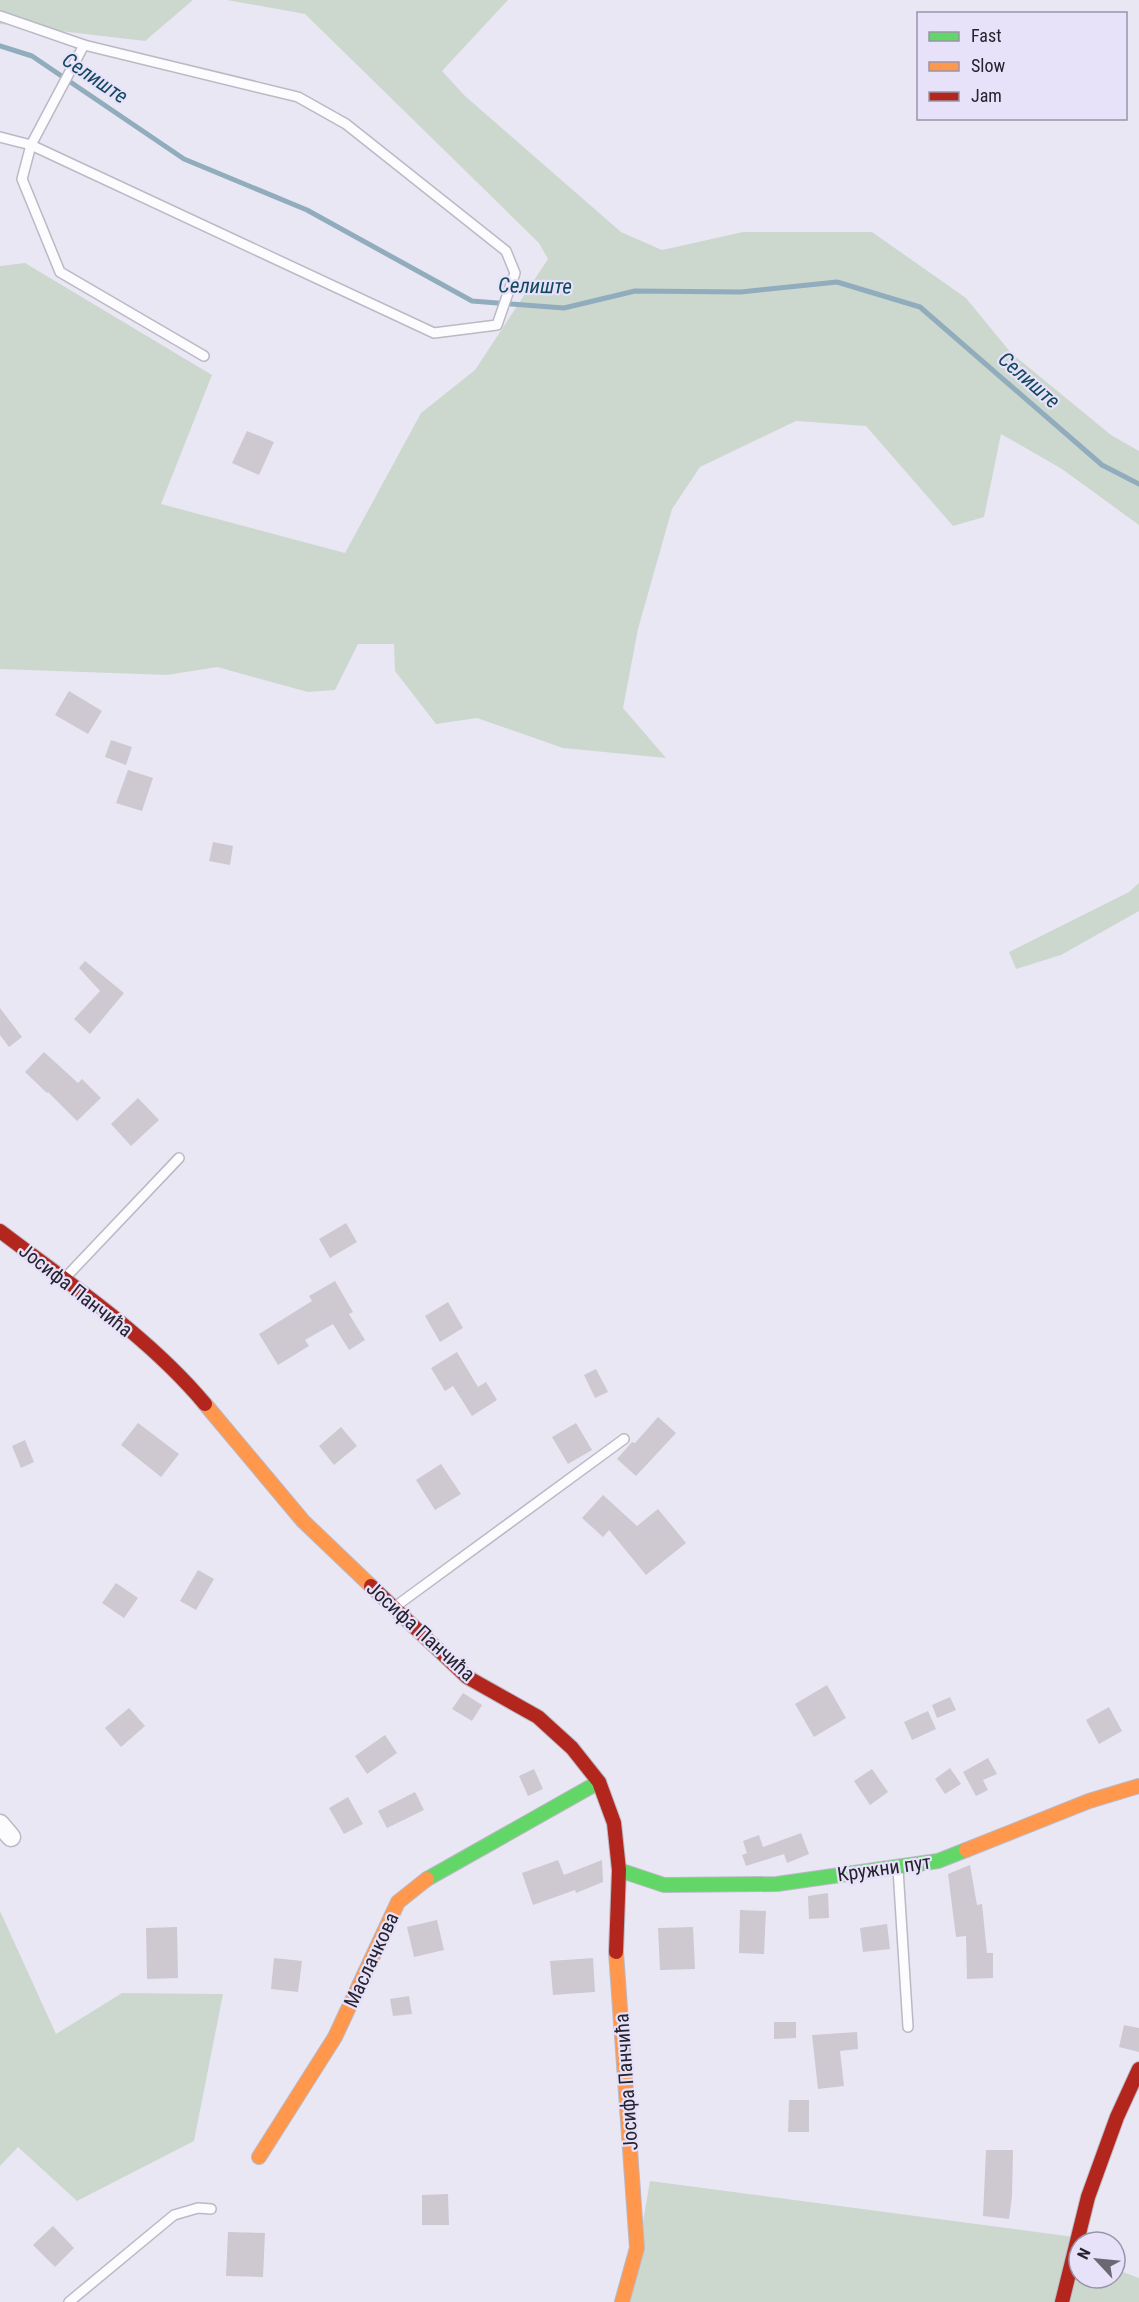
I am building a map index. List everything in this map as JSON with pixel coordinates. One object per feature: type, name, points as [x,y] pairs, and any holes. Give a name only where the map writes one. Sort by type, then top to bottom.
[{"type":"street","name":"Јосифа Панчића","points":[[0,1231],[122,1324],[190,1386],[303,1521],[467,1677],[538,1717],[572,1748],[599,1782],[614,1823],[619,1870],[616,1953],[637,2248],[622,2302]]},
{"type":"street","name":"Маслачкова","points":[[259,2157],[335,2037],[398,1902],[421,1883],[599,1782]]},
{"type":"street","name":"Кружни пут","points":[[619,1870],[664,1885],[777,1884],[938,1861],[1089,1801],[1139,1786]]},
{"type":"street","points":[[1062,2302],[1088,2197],[1117,2117],[1139,2069]]},
{"type":"lane","points":[[0,16],[84,45],[298,97],[346,124],[506,251],[515,273],[497,325],[434,333],[31,145],[0,138]]},
{"type":"lane","points":[[84,45],[31,145],[22,179],[60,272],[204,356]]},
{"type":"lane","points":[[63,1280],[179,1158]]},
{"type":"lane","points":[[394,1607],[624,1439]]},
{"type":"lane","points":[[898,1866],[908,2027]]},
{"type":"lane","points":[[69,2302],[174,2215],[198,2208],[211,2209]]},
{"type":"shaded area","points":[[0,0],[193,0],[145,41],[0,24]]},
{"type":"shaded area","points":[[227,0],[508,0],[442,71],[465,96],[621,232],[662,250],[743,232],[872,232],[966,298],[1011,353],[1111,435],[1139,451],[1139,525],[1062,469],[1001,434],[984,517],[953,526],[866,426],[796,421],[700,467],[672,509],[638,629],[623,708],[666,758],[563,748],[477,718],[436,724],[395,671],[394,644],[358,644],[335,690],[308,692],[217,667],[167,675],[0,669],[0,266],[25,263],[212,375],[161,504],[345,553],[421,413],[475,370],[548,259],[539,243],[305,14]]},
{"type":"shaded area","points":[[1139,883],[1139,911],[1061,955],[1016,969],[1009,952],[1129,892]]},
{"type":"shaded area","points":[[0,1911],[56,2034],[122,1993],[223,1994],[194,2141],[77,2201],[18,2147],[0,2166]]},
{"type":"shaded area","points":[[650,2181],[1067,2236],[1067,2290],[1127,2290],[1127,2274],[1139,2278],[1139,2302],[629,2302]]},
{"type":"building","points":[[247,431],[274,442],[259,475],[232,463]]},
{"type":"building","points":[[69,691],[102,711],[88,734],[55,715]]},
{"type":"building","points":[[111,740],[132,747],[126,765],[105,757]]},
{"type":"building","points":[[128,770],[153,778],[142,811],[116,803]]},
{"type":"building","points":[[213,842],[233,846],[230,865],[209,861]]},
{"type":"building","points":[[85,961],[124,993],[90,1034],[74,1019],[100,991],[79,968]]},
{"type":"building","points":[[0,1008],[22,1037],[9,1047],[0,1035]]},
{"type":"building","points":[[44,1052],[78,1083],[82,1079],[101,1098],[77,1121],[25,1072]]},
{"type":"building","points":[[138,1098],[159,1120],[131,1146],[111,1124]]},
{"type":"building","points":[[346,1223],[357,1242],[330,1258],[319,1239]]},
{"type":"building","points":[[335,1281],[353,1312],[349,1314],[365,1340],[349,1350],[333,1324],[305,1340],[309,1346],[278,1365],[259,1334],[312,1301],[309,1296]]},
{"type":"building","points":[[448,1302],[463,1328],[440,1342],[425,1316]]},
{"type":"building","points":[[457,1352],[478,1387],[486,1382],[497,1400],[472,1416],[453,1386],[445,1391],[431,1368]]},
{"type":"building","points":[[596,1369],[608,1392],[595,1398],[584,1375]]},
{"type":"building","points":[[658,1417],[676,1433],[636,1476],[617,1459]]},
{"type":"building","points":[[138,1423],[179,1454],[161,1477],[121,1445]]},
{"type":"building","points":[[576,1423],[592,1450],[568,1464],[552,1437]]},
{"type":"building","points":[[341,1427],[357,1446],[334,1465],[319,1446]]},
{"type":"building","points":[[25,1440],[34,1462],[21,1468],[12,1446]]},
{"type":"building","points":[[441,1464],[461,1494],[435,1510],[416,1480]]},
{"type":"building","points":[[603,1495],[637,1526],[658,1509],[686,1543],[646,1575],[609,1530],[603,1537],[582,1518]]},
{"type":"building","points":[[198,1570],[214,1579],[196,1610],[180,1601]]},
{"type":"building","points":[[116,1583],[138,1598],[124,1618],[102,1603]]},
{"type":"building","points":[[827,1685],[846,1718],[814,1737],[795,1704]]},
{"type":"building","points":[[463,1693],[482,1705],[472,1721],[452,1709]]},
{"type":"building","points":[[950,1697],[956,1710],[937,1718],[932,1705]]},
{"type":"building","points":[[1109,1707],[1122,1731],[1099,1744],[1086,1720]]},
{"type":"building","points":[[129,1708],[145,1726],[121,1747],[105,1728]]},
{"type":"building","points":[[928,1711],[936,1729],[912,1740],[904,1722]]},
{"type":"building","points":[[385,1735],[397,1753],[367,1774],[355,1756]]},
{"type":"building","points":[[988,1758],[997,1774],[983,1780],[988,1790],[976,1796],[963,1772]]},
{"type":"building","points":[[950,1768],[961,1784],[945,1794],[935,1779]]},
{"type":"building","points":[[534,1769],[543,1789],[528,1796],[519,1776]]},
{"type":"building","points":[[872,1769],[888,1792],[870,1805],[854,1781]]},
{"type":"building","points":[[415,1792],[424,1810],[387,1828],[378,1811]]},
{"type":"building","points":[[348,1797],[363,1824],[344,1834],[329,1808]]},
{"type":"building","points":[[801,1833],[809,1854],[787,1863],[784,1854],[746,1866],[742,1855],[747,1853],[743,1841],[759,1835],[763,1847]]},
{"type":"building","points":[[558,1860],[564,1875],[602,1860],[603,1882],[576,1893],[575,1890],[533,1905],[522,1873]]},
{"type":"building","points":[[970,1865],[977,1905],[982,1904],[987,1953],[993,1953],[993,1978],[967,1979],[966,1936],[956,1937],[948,1874]]},
{"type":"building","points":[[828,1893],[829,1918],[809,1919],[808,1896]]},
{"type":"building","points":[[740,1910],[766,1911],[764,1954],[739,1953]]},
{"type":"building","points":[[437,1920],[444,1950],[414,1957],[407,1927]]},
{"type":"building","points":[[887,1924],[890,1949],[863,1952],[860,1928]]},
{"type":"building","points":[[177,1927],[178,1978],[147,1979],[146,1928]]},
{"type":"building","points":[[693,1927],[695,1969],[660,1970],[658,1928]]},
{"type":"building","points":[[274,1958],[302,1961],[298,1992],[271,1989]]},
{"type":"building","points":[[593,1958],[595,1992],[553,1995],[550,1961]]},
{"type":"building","points":[[409,1996],[412,2014],[393,2016],[390,1999]]},
{"type":"building","points":[[774,2022],[796,2022],[796,2038],[774,2039]]},
{"type":"building","points":[[1124,2025],[1139,2028],[1139,2052],[1119,2047]]},
{"type":"building","points":[[857,2032],[858,2049],[840,2051],[844,2086],[818,2089],[812,2035]]},
{"type":"building","points":[[789,2100],[809,2100],[809,2132],[788,2132]]},
{"type":"building","points":[[986,2150],[1013,2150],[1009,2219],[983,2216]]},
{"type":"building","points":[[448,2194],[449,2225],[422,2225],[422,2195]]},
{"type":"building","points":[[53,2226],[74,2248],[55,2267],[33,2245]]},
{"type":"building","points":[[228,2232],[265,2233],[263,2277],[226,2276]]},
{"type":"waterway","name":"Селиште","points":[[0,46],[32,56],[184,159],[307,210],[472,301],[564,308],[635,291],[741,292],[837,282],[920,307],[1102,465],[1139,484]]},
{"type":"traffic: fast","points":[[427,1879],[599,1782]]},
{"type":"traffic: fast","points":[[619,1870],[664,1885],[777,1884],[938,1861],[966,1850]]},
{"type":"traffic: slow","points":[[205,1404],[303,1521],[371,1586]]},
{"type":"traffic: slow","points":[[966,1850],[1089,1801],[1139,1786]]},
{"type":"traffic: slow","points":[[259,2157],[335,2037],[398,1902],[427,1879]]},
{"type":"traffic: slow","points":[[616,1952],[637,2248],[622,2302]]},
{"type":"traffic: jam","points":[[0,1231],[108,1312],[159,1356],[205,1404]]},
{"type":"traffic: jam","points":[[371,1586],[467,1677],[538,1717],[572,1748],[599,1782],[614,1823],[619,1870],[616,1952]]},
{"type":"traffic: jam","points":[[1062,2302],[1088,2197],[1117,2117],[1139,2069]]}]
